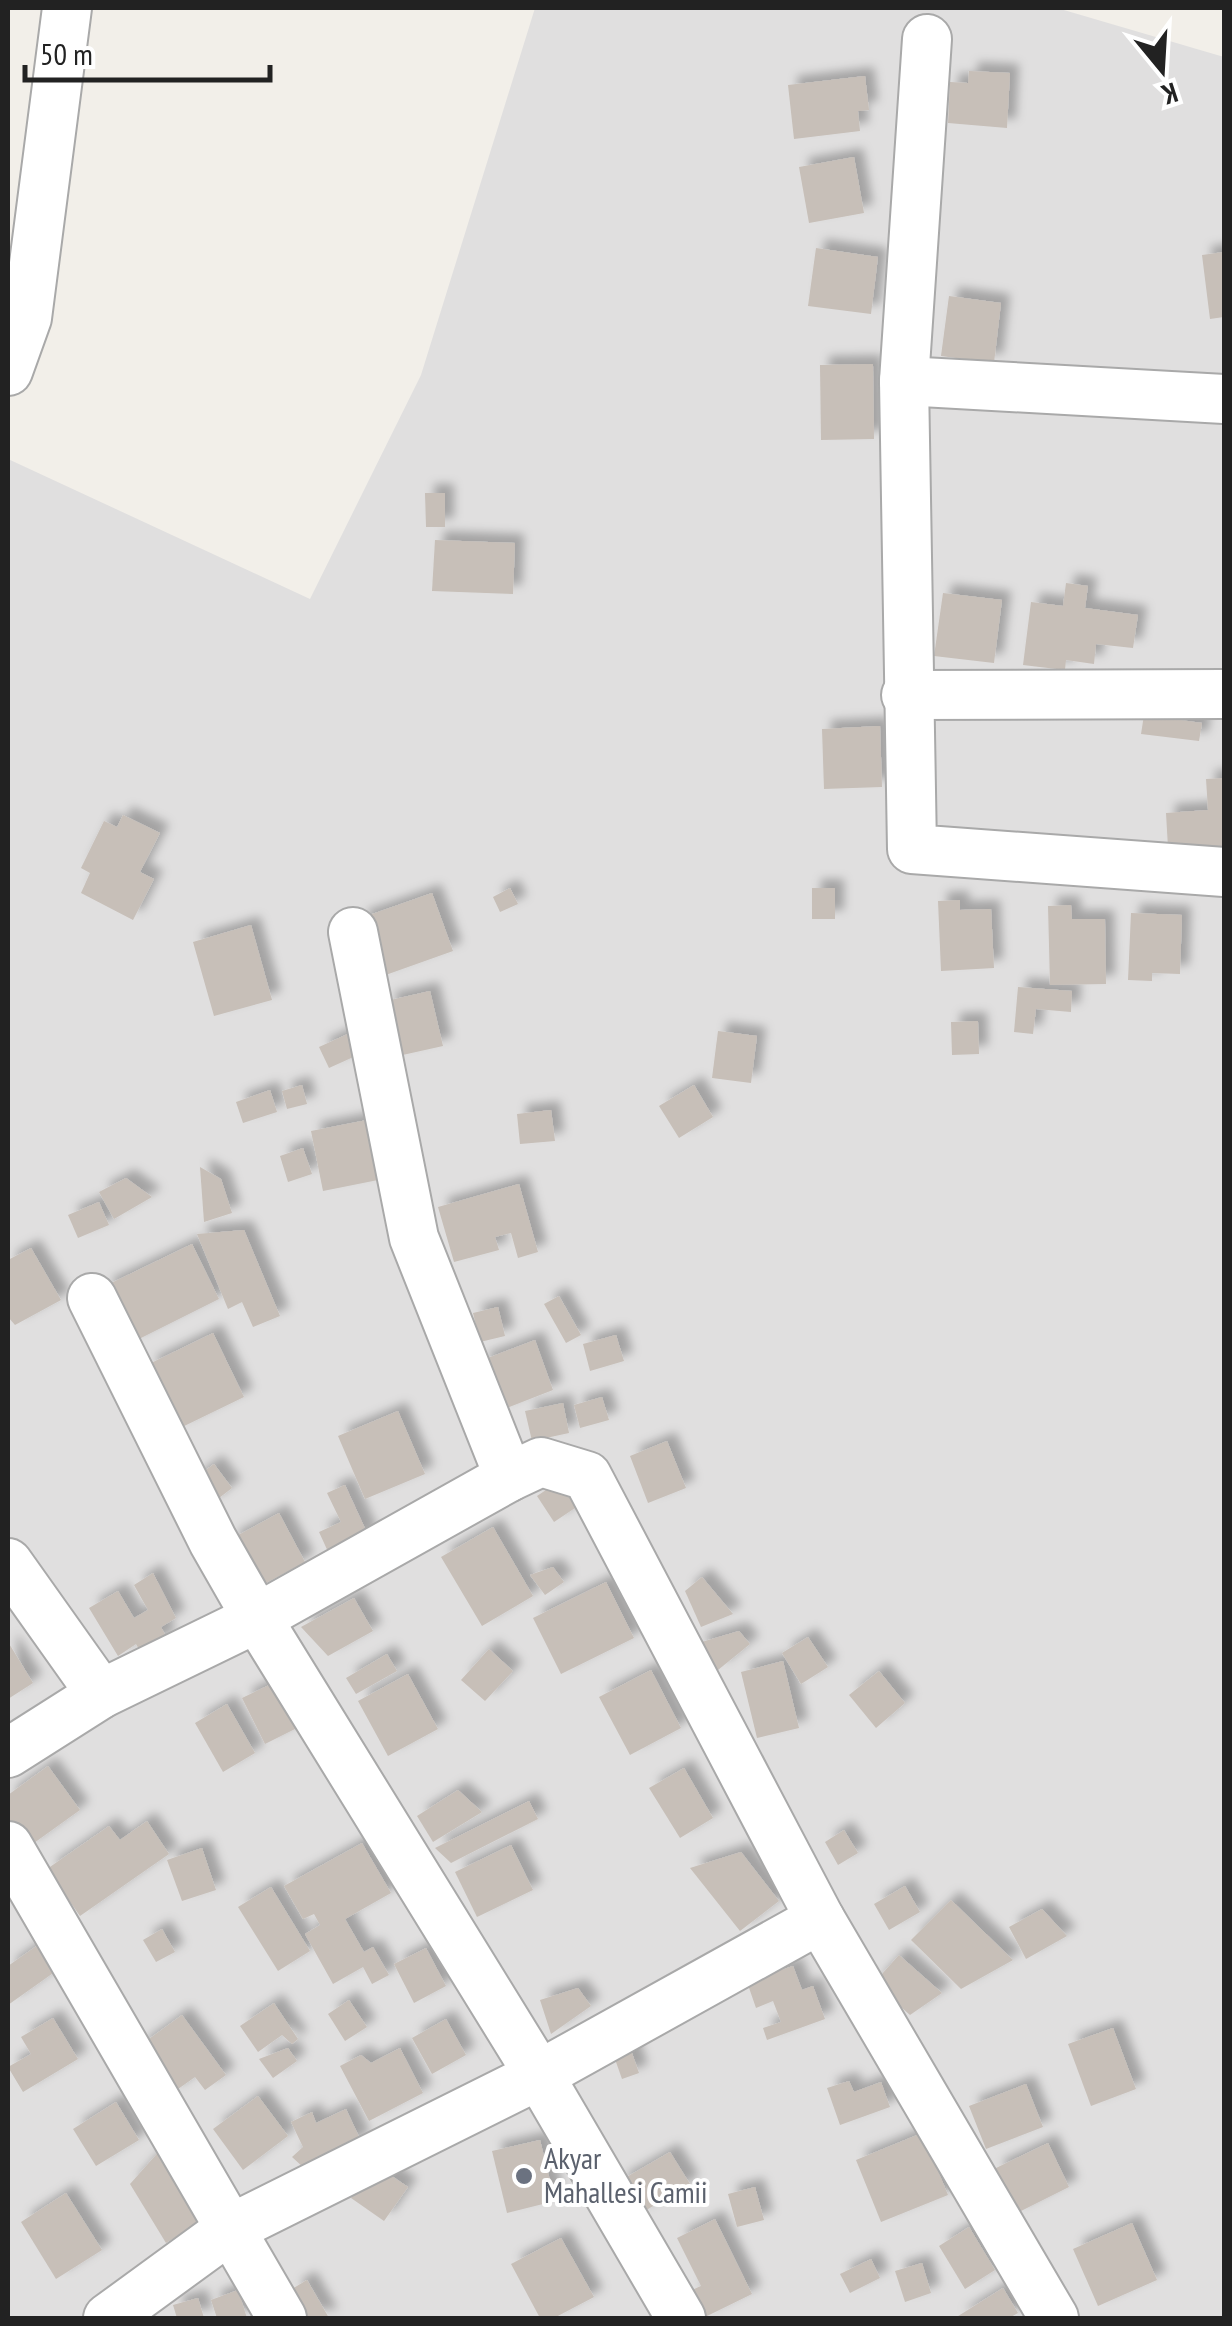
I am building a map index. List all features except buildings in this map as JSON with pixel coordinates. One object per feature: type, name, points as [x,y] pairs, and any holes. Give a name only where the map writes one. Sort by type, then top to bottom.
[{"type":"street","points":[[8,371],[27,318],[68,8]]},
{"type":"street","points":[[928,39],[904,381],[906,695],[912,849],[1224,872]]},
{"type":"street","points":[[904,381],[1224,399]]},
{"type":"street","points":[[906,695],[1224,694]]},
{"type":"street","points":[[353,932],[414,1238],[509,1477]]},
{"type":"street","points":[[92,1298],[213,1542],[539,2075],[681,2318]]},
{"type":"street","points":[[8,1752],[102,1694],[257,1618],[509,1477],[541,1462],[586,1476],[820,1919],[1054,2318]]},
{"type":"street","points":[[8,1563],[102,1694]]},
{"type":"street","points":[[8,1846],[282,2318]]},
{"type":"street","points":[[108,2318],[230,2229],[539,2075],[820,1919]]},
{"type":"shaded area","points":[[535,8],[1057,8],[1224,57],[1224,2318],[8,2318],[8,459],[310,599],[421,375]]},
{"type":"place","name":"Akyar Mahallesi Camii","points":[[524,2176]]}]
